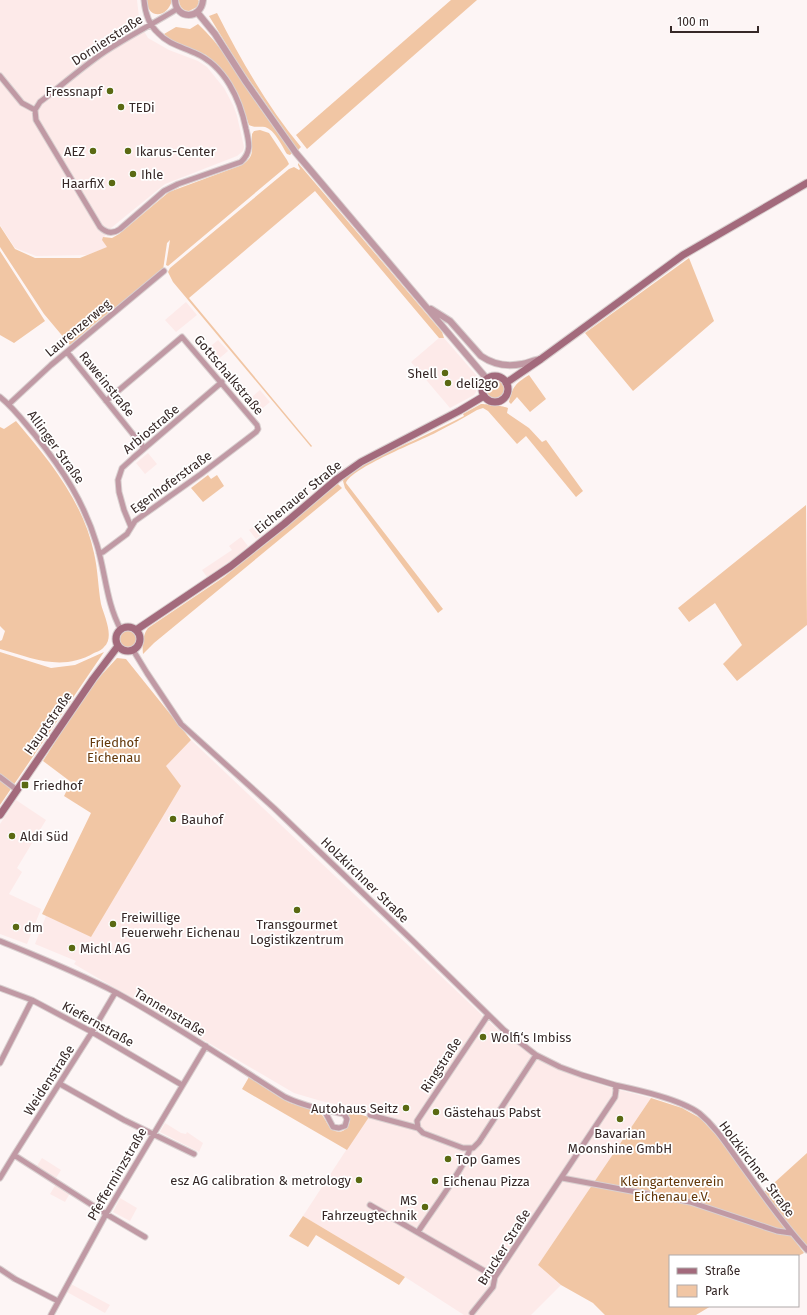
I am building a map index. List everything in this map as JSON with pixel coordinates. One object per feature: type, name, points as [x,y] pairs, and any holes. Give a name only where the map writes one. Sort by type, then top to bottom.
[{"type":"main road","points":[[506,383],[683,255],[807,183]]},
{"type":"main road","points":[[491,377],[501,378],[506,383],[508,391],[507,395],[502,400],[492,402],[484,396],[482,389],[485,382],[491,377]]},
{"type":"main road","name":"Eichenauer Straße","points":[[136,630],[231,566],[337,479],[361,462],[459,411],[484,396]]},
{"type":"main road","points":[[129,627],[136,630],[140,639],[138,646],[133,650],[124,651],[118,646],[116,638],[121,630],[129,627]]},
{"type":"main road","name":"Hauptstraße","points":[[0,815],[89,685],[118,646]]},
{"type":"street","points":[[0,76],[22,103],[35,110],[36,120],[100,228],[108,232],[120,229],[164,191],[178,184],[241,162],[248,155],[249,146],[241,108],[220,71],[208,60],[196,53],[165,40],[156,32],[151,25],[144,8],[144,0]]},
{"type":"street","points":[[175,0],[177,9],[186,15],[197,12],[203,5],[203,0]]},
{"type":"street","name":"Dornierstraße","points":[[35,110],[40,102],[88,64],[108,50],[177,9]]},
{"type":"street","points":[[197,12],[215,34],[246,82],[296,153],[488,379]]},
{"type":"street","name":"Laurenzerweg","points":[[9,404],[67,352],[164,271]]},
{"type":"street","points":[[426,306],[450,321],[481,356],[488,361],[503,366],[510,366],[540,359]]},
{"type":"street","name":"Gottschalkstraße","points":[[106,402],[182,336],[222,382],[258,428]]},
{"type":"street","name":"Raweinstraße","points":[[67,352],[144,448]]},
{"type":"street","name":"Arbiostraße","points":[[131,527],[119,492],[118,480],[122,468],[222,382]]},
{"type":"street","name":"Allinger Straße","points":[[0,397],[9,404],[67,477],[89,520],[99,553],[109,603],[121,630]]},
{"type":"street","name":"Egenhoferstraße","points":[[99,553],[103,552],[127,534],[135,521],[207,470],[256,432],[258,428]]},
{"type":"street","name":"Holzkirchner Straße","points":[[133,650],[147,674],[181,724],[274,808],[504,1030],[536,1055],[566,1070],[616,1087],[660,1097],[698,1113],[718,1132],[791,1233],[807,1250]]},
{"type":"street","points":[[0,777],[17,790]]},
{"type":"street","name":"Tannenstraße","points":[[0,941],[72,971],[116,992],[206,1046],[285,1097],[293,1101],[324,1110],[344,1114],[347,1119],[345,1126],[339,1128],[333,1126],[324,1110]]},
{"type":"street","name":"Kiefernstraße","points":[[0,988],[32,1000],[92,1032],[182,1085]]},
{"type":"street","name":"Weidenstraße","points":[[0,1178],[116,992]]},
{"type":"street","points":[[0,1063],[32,1000]]},
{"type":"street","name":"Ringstraße","points":[[418,1128],[417,1121],[488,1015]]},
{"type":"street","name":"Pfefferminzstraße","points":[[51,1315],[106,1214],[206,1046]]},
{"type":"street","points":[[370,1114],[418,1128],[423,1133],[463,1148],[474,1147],[479,1142],[536,1055]]},
{"type":"street","points":[[60,1084],[124,1120],[194,1154]]},
{"type":"street","name":"Brucker Straße","points":[[472,1313],[493,1287],[495,1276],[615,1097],[616,1087]]},
{"type":"street","points":[[418,1232],[461,1167],[469,1153],[470,1148]]},
{"type":"street","points":[[14,1154],[106,1214],[145,1237]]},
{"type":"street","points":[[562,1178],[690,1202],[777,1231],[791,1233]]},
{"type":"street","points":[[370,1205],[495,1276]]},
{"type":"street","points":[[0,1270],[58,1301]]},
{"type":"shaded area","points":[[0,0],[137,0],[139,22],[148,38],[169,50],[198,61],[207,67],[224,88],[237,116],[244,147],[243,151],[237,156],[165,184],[111,228],[102,240],[108,247],[87,255],[36,256],[15,248],[0,225]]},
{"type":"shaded area","points":[[186,302],[197,315],[176,332],[165,320]]},
{"type":"shaded area","points":[[439,338],[444,338],[476,375],[478,383],[474,395],[450,408],[411,362]]},
{"type":"shaded area","points":[[218,340],[228,351],[215,362],[205,351]]},
{"type":"shaded area","points":[[260,390],[270,402],[257,413],[247,401]]},
{"type":"shaded area","points":[[148,453],[157,464],[145,474],[136,463]]},
{"type":"shaded area","points":[[261,521],[268,530],[256,539],[249,530]]},
{"type":"shaded area","points":[[241,537],[248,546],[237,556],[207,577],[202,570],[232,550],[229,546]]},
{"type":"shaded area","points":[[191,740],[501,1033],[533,1056],[557,1069],[608,1087],[651,1098],[538,1265],[561,1285],[531,1315],[464,1315],[405,1277],[303,1216],[371,1112],[321,1101],[294,1093],[74,964],[76,961],[35,944],[46,916],[91,936],[165,766]]},
{"type":"shaded area","points":[[16,800],[46,820],[17,868],[22,872],[9,894],[41,909],[27,944],[0,934],[0,824]]},
{"type":"shaded area","points":[[165,1123],[181,1133],[186,1134],[187,1132],[203,1143],[199,1152],[160,1132]]},
{"type":"shaded area","points":[[42,1158],[61,1170],[56,1178],[37,1166]]},
{"type":"shaded area","points":[[56,1184],[70,1193],[65,1202],[50,1194]]},
{"type":"shaded area","points":[[120,1198],[137,1208],[130,1221],[113,1212]]},
{"type":"shaded area","points":[[71,1284],[110,1305],[105,1313],[67,1292]]},
{"type":"green space","points":[[146,0],[172,0],[167,10],[163,13],[154,14],[148,7]]},
{"type":"green space","points":[[179,0],[199,1],[197,7],[189,11],[182,8]]},
{"type":"green space","points":[[451,0],[477,0],[307,149],[296,135]]},
{"type":"green space","points":[[217,13],[255,82],[301,147],[298,150],[239,65],[209,16]]},
{"type":"green space","points":[[198,24],[228,59],[253,98],[292,153],[290,155],[287,154],[272,131],[265,127],[255,127],[249,125],[239,96],[218,65],[206,55],[171,40],[164,34],[176,27],[190,29]]},
{"type":"green space","points":[[260,130],[269,133],[289,164],[168,266],[166,265],[170,240],[167,243],[163,270],[94,324],[70,345],[44,314],[0,247],[0,226],[15,249],[35,258],[80,258],[107,247],[102,240],[103,237],[112,238],[119,234],[169,192],[242,165],[249,158],[252,152],[252,134],[254,131]]},
{"type":"green space","points":[[298,163],[442,332],[444,338],[439,338],[315,191],[189,298],[312,446],[311,447],[173,282],[168,272],[170,268],[289,169],[294,167],[299,170]]},
{"type":"green space","points":[[0,251],[45,321],[14,343],[0,335]]},
{"type":"green space","points":[[689,258],[714,321],[633,391],[585,333]]},
{"type":"green space","points":[[529,375],[546,399],[530,412],[517,397],[511,404],[509,402],[515,386]]},
{"type":"green space","points":[[495,379],[502,382],[505,389],[502,396],[495,399],[488,396],[485,389],[488,382]]},
{"type":"green space","points":[[481,404],[508,408],[507,413],[529,428],[542,442],[546,440],[583,491],[576,497],[526,436],[517,444],[488,411],[483,408],[437,432],[387,455],[360,470],[351,477],[346,483],[443,609],[438,613],[345,488],[343,481],[347,476],[365,464],[464,416],[463,414]]},
{"type":"green space","points":[[16,421],[41,451],[63,482],[82,516],[89,534],[94,553],[101,604],[108,626],[109,638],[101,650],[82,659],[70,662],[47,662],[0,649],[0,641],[2,640],[5,631],[0,626],[0,427],[4,429]]},
{"type":"green space","points":[[208,475],[211,479],[217,475],[224,486],[203,502],[191,488]]},
{"type":"green space","points":[[337,483],[342,488],[154,643],[143,654],[143,640],[148,628],[224,577],[273,538]]},
{"type":"green space","points":[[806,505],[807,625],[737,681],[723,664],[742,645],[715,603],[689,622],[678,608]]},
{"type":"green space","points":[[124,630],[132,630],[137,635],[135,646],[132,648],[124,648],[119,643],[119,635]]},
{"type":"green space","points":[[0,652],[51,668],[75,665],[104,652],[0,805]]},
{"type":"green space","name":"Friedhof Eichenau","points":[[117,658],[126,659],[191,740],[166,766],[181,786],[91,937],[42,914],[91,813],[64,796],[71,782],[43,761],[95,682]]},
{"type":"green space","points":[[249,1077],[288,1102],[317,1111],[322,1115],[332,1130],[338,1132],[341,1132],[347,1128],[350,1120],[347,1114],[351,1112],[369,1117],[347,1150],[242,1089]]},
{"type":"green space","name":"Kleingartenverein Eichenau e.V.","points":[[651,1098],[682,1108],[700,1118],[717,1136],[804,1253],[799,1256],[669,1255],[669,1307],[709,1307],[696,1315],[605,1315],[593,1303],[561,1285],[538,1265]]},
{"type":"green space","points":[[807,1153],[806,1246],[792,1231],[764,1192]]},
{"type":"green space","points":[[303,1216],[405,1277],[399,1285],[316,1235],[308,1247],[289,1236]]},
{"type":"place","name":"Fressnapf","points":[[110,91]]},
{"type":"place","name":"TEDi","points":[[121,107]]},
{"type":"place","name":"AEZ","points":[[93,151]]},
{"type":"place","name":"Ikarus-Center","points":[[128,151]]},
{"type":"place","name":"Ihle","points":[[133,174]]},
{"type":"place","name":"HaarfiX","points":[[112,183]]},
{"type":"place","name":"Shell","points":[[445,373]]},
{"type":"place","name":"deli2go","points":[[448,383]]},
{"type":"place","name":"Friedhof","points":[[25,785]]},
{"type":"place","name":"Bauhof","points":[[173,819]]},
{"type":"place","name":"Aldi Süd","points":[[12,836]]},
{"type":"place","name":"Transgourmet Logistikzentrum","points":[[297,910]]},
{"type":"place","name":"Freiwillige Feuerwehr Eichenau","points":[[113,924]]},
{"type":"place","name":"dm","points":[[16,927]]},
{"type":"place","name":"Michl AG","points":[[72,948]]},
{"type":"place","name":"Wolfi‘s Imbiss","points":[[483,1037]]},
{"type":"place","name":"Autohaus Seitz","points":[[406,1108]]},
{"type":"place","name":"Gästehaus Pabst","points":[[436,1112]]},
{"type":"place","name":"Bavarian Moonshine GmbH","points":[[620,1119]]},
{"type":"place","name":"Top Games","points":[[448,1159]]},
{"type":"place","name":"esz AG calibration & metrology","points":[[359,1180]]},
{"type":"place","name":"Eichenau Pizza","points":[[435,1181]]},
{"type":"place","name":"MS Fahrzeugtechnik","points":[[425,1207]]}]
